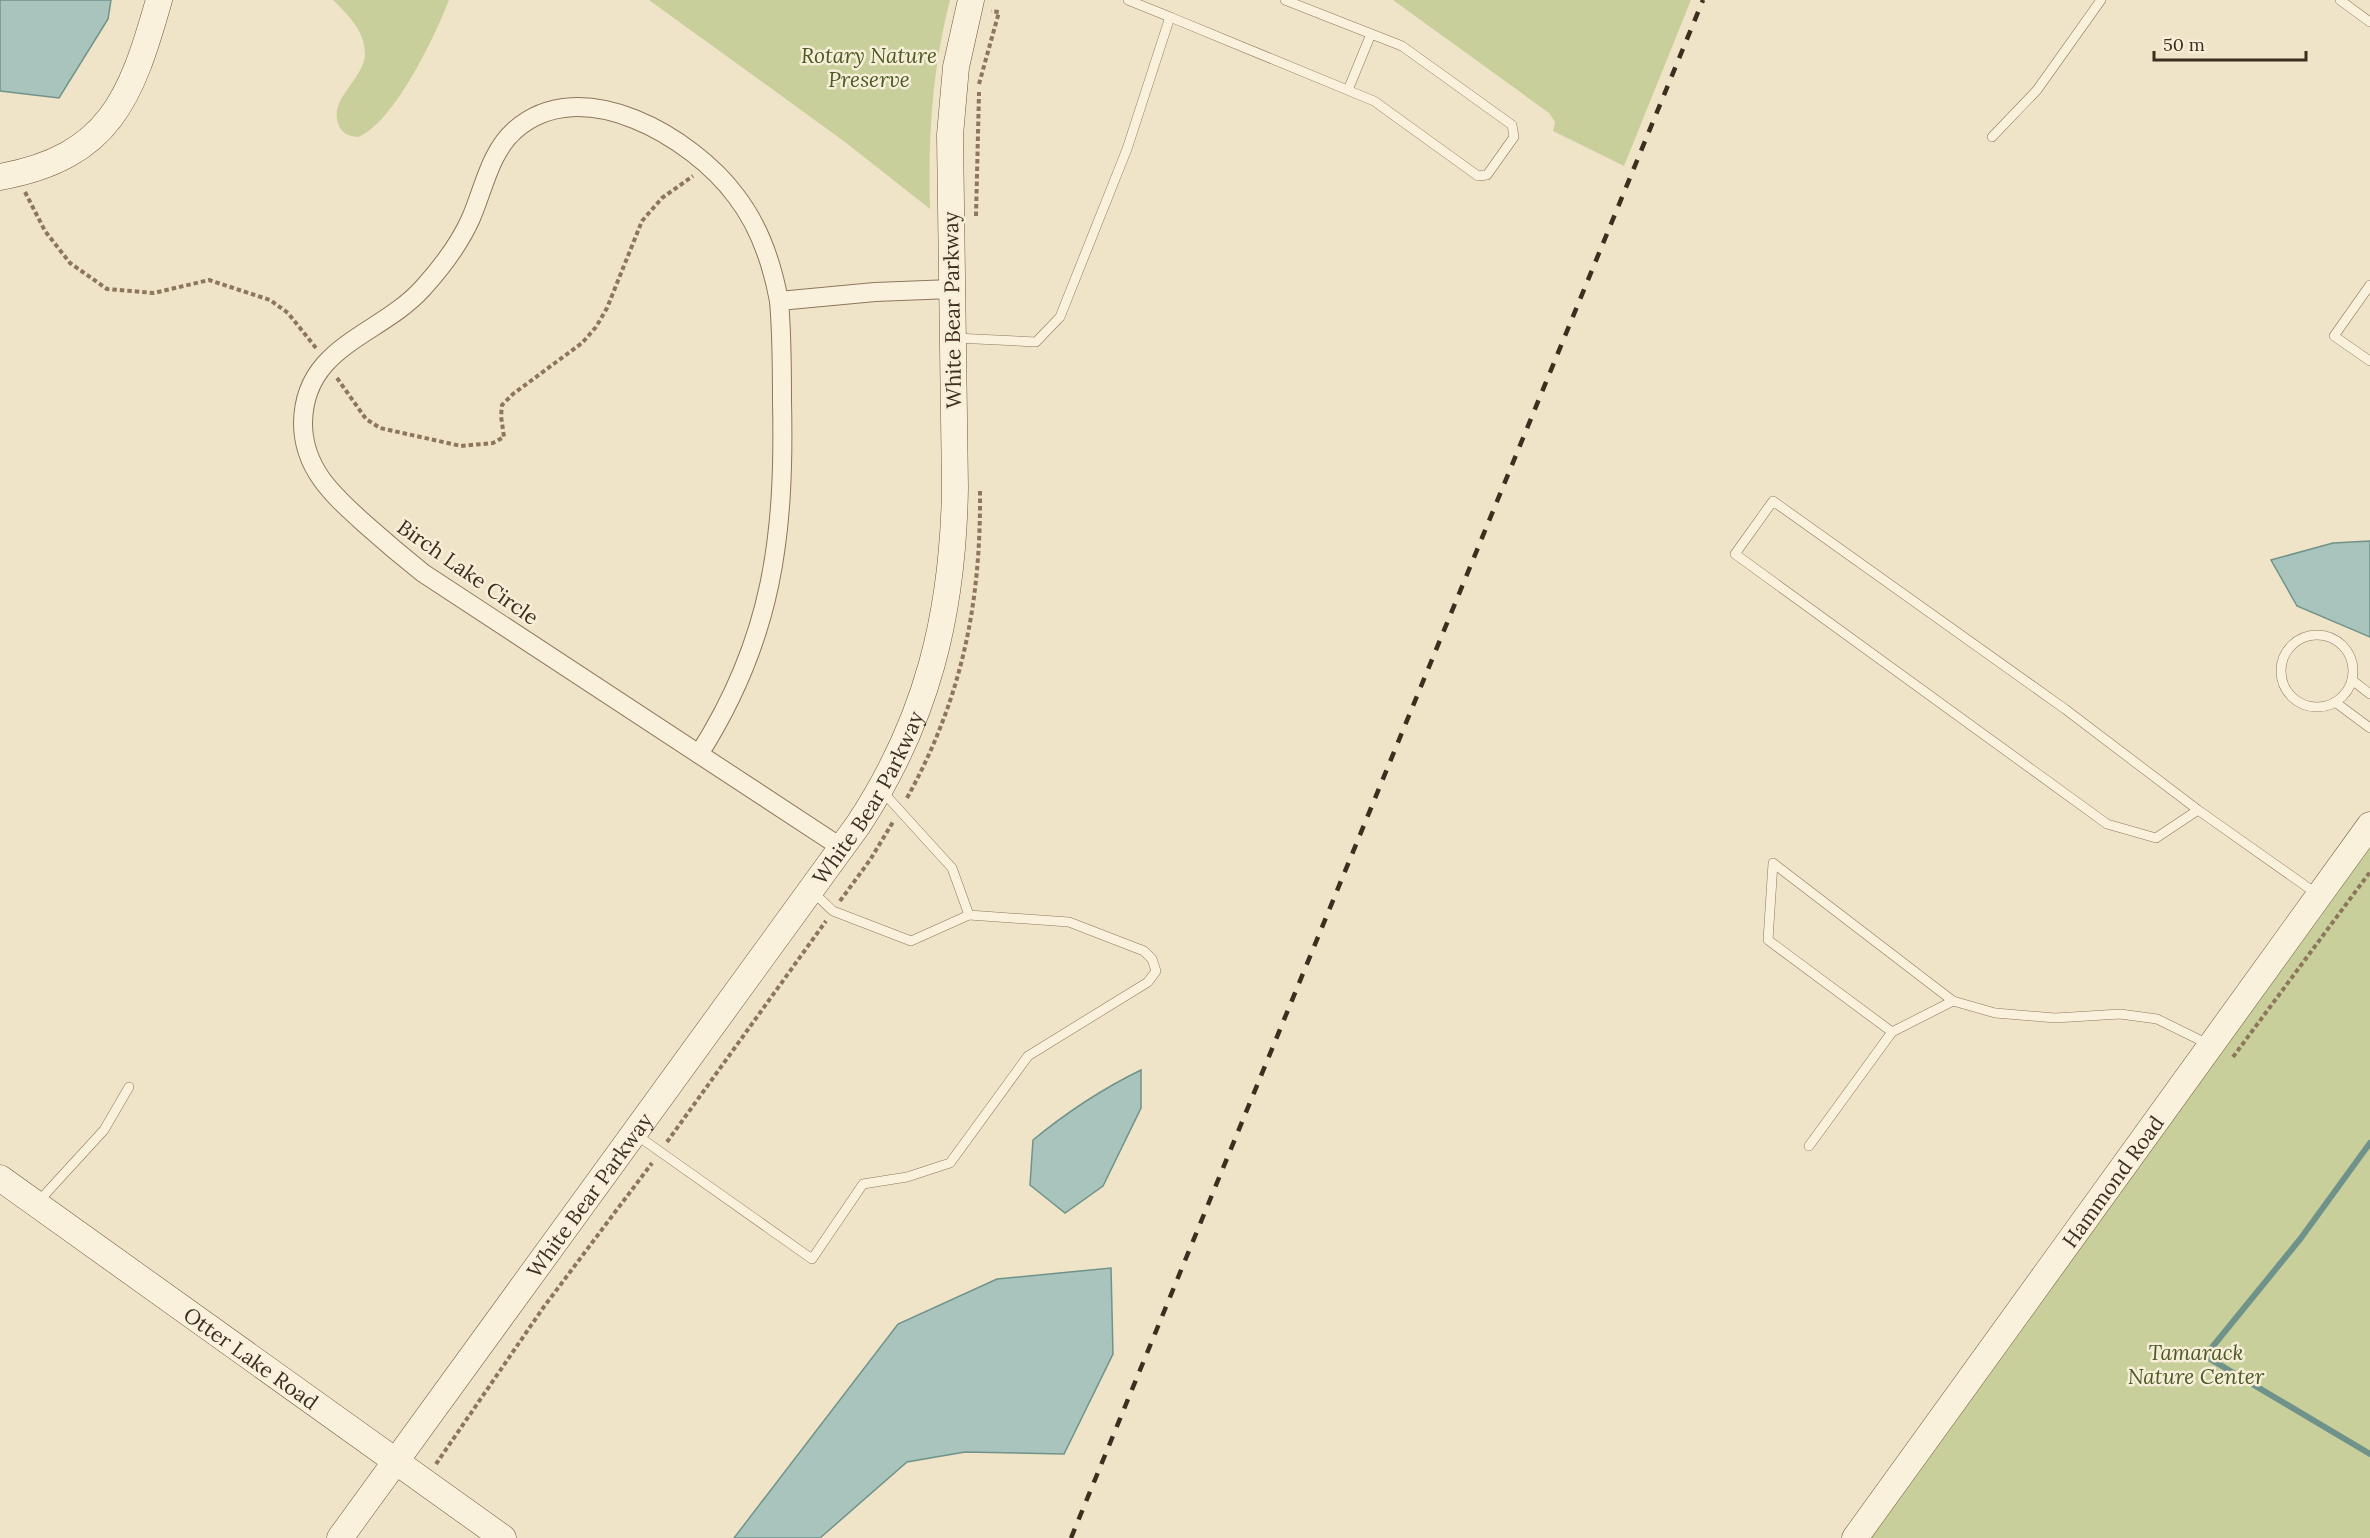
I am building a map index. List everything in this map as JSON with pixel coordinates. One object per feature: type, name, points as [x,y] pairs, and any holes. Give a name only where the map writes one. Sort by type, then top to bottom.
[{"type":"street","points":[[8,176],[46,165],[72,152],[94,137],[115,115],[142,59],[159,0]]},
{"type":"street","name":"White Bear Parkway","points":[[340,1538],[842,848],[880,789],[900,751],[926,686],[942,626],[953,541],[955,488],[950,160],[956,67],[971,0]]},
{"type":"street","name":"Birch Lake Circle","points":[[699,754],[716,726],[745,666],[766,602],[776,553],[783,452],[779,301],[766,251],[753,222],[736,196],[708,165],[662,133],[616,114],[588,107],[568,107],[534,117],[518,128],[500,147],[463,234],[430,280],[398,311],[343,346],[326,362],[310,388],[305,410],[303,429],[310,461],[319,478],[332,494],[433,580],[842,848]]},
{"type":"street","points":[[779,301],[856,293],[952,289]]},
{"type":"street","name":"Hammond Road","points":[[1855,1538],[2370,825]]},
{"type":"street","name":"Otter Lake Road","points":[[0,1178],[503,1538]]},
{"type":"lane","points":[[1128,0],[1374,101],[1478,176],[1487,175],[1514,137],[1512,125],[1402,46],[1285,0]]},
{"type":"lane","points":[[1992,137],[2037,90],[2101,0]]},
{"type":"lane","points":[[2340,0],[2370,22]]},
{"type":"lane","points":[[952,338],[1036,342],[1060,317],[1127,149],[1170,17]]},
{"type":"lane","points":[[1348,90],[1371,34]]},
{"type":"lane","points":[[2370,285],[2334,336],[2370,361]]},
{"type":"lane","points":[[2198,810],[2156,838],[2107,824],[1735,554],[1773,501],[2065,709],[2198,810],[2319,896]]},
{"type":"lane","points":[[2321,635],[2333,638],[2343,645],[2350,656],[2354,668],[2352,680],[2348,690],[2335,702],[2319,707],[2308,705],[2289,693],[2284,683],[2283,661],[2297,641],[2309,636],[2321,635]]},
{"type":"lane","points":[[2352,680],[2370,694]]},
{"type":"lane","points":[[2335,702],[2370,728]]},
{"type":"lane","points":[[880,789],[952,868],[969,915]]},
{"type":"lane","points":[[1892,1032],[1768,940],[1773,863],[1953,1001],[1995,1012],[2055,1018],[2120,1014],[2157,1019],[2210,1046]]},
{"type":"lane","points":[[634,1133],[812,1259],[863,1184],[907,1177],[950,1163],[1028,1056],[1148,982],[1156,971],[1152,959],[1144,951],[1069,922],[969,915],[911,941],[833,911],[811,890]]},
{"type":"lane","points":[[1809,1146],[1892,1032],[1953,1001]]},
{"type":"lane","points":[[36,1204],[104,1130],[129,1087]]},
{"type":"path","points":[[976,224],[979,86],[999,12]]},
{"type":"path","points":[[8,176],[70,263],[107,289],[154,293],[209,280],[270,300],[288,313],[366,419],[380,428],[461,446],[493,442],[504,437],[502,405],[513,393],[582,343],[596,327],[608,308],[642,221],[662,198],[708,165]]},
{"type":"path","points":[[423,1481],[543,1308],[661,1151],[870,860],[901,810],[930,756],[956,687],[970,628],[976,575],[980,480]]},
{"type":"green space","points":[[333,0],[449,0],[424,55],[399,97],[372,129],[358,137],[342,131],[337,116],[342,98],[363,63],[364,46],[355,24]]},
{"type":"green space","name":"Rotary Nature Preserve","points":[[649,0],[950,0],[935,78],[930,157],[930,209],[845,142]]},
{"type":"green space","points":[[1393,0],[1691,0],[1624,166],[1553,131],[1555,122],[1549,113]]},
{"type":"green space","name":"Tamarack Nature Center","points":[[2370,827],[2370,1538],[1856,1538]]},
{"type":"water","points":[[0,0],[111,0],[108,19],[59,98],[0,91]]},
{"type":"water","points":[[2370,541],[2370,637],[2297,606],[2271,560],[2333,543]]},
{"type":"water","points":[[1141,1070],[1141,1108],[1103,1186],[1065,1213],[1030,1185],[1033,1140],[1085,1102]]},
{"type":"water","points":[[1111,1268],[1113,1354],[1064,1454],[965,1452],[907,1462],[820,1538],[734,1538],[898,1324],[997,1279]]},
{"type":"waterway","points":[[2370,1143],[2301,1238],[2205,1356],[2370,1454]]},
{"type":"railway","points":[[1071,1538],[1703,0]]}]
